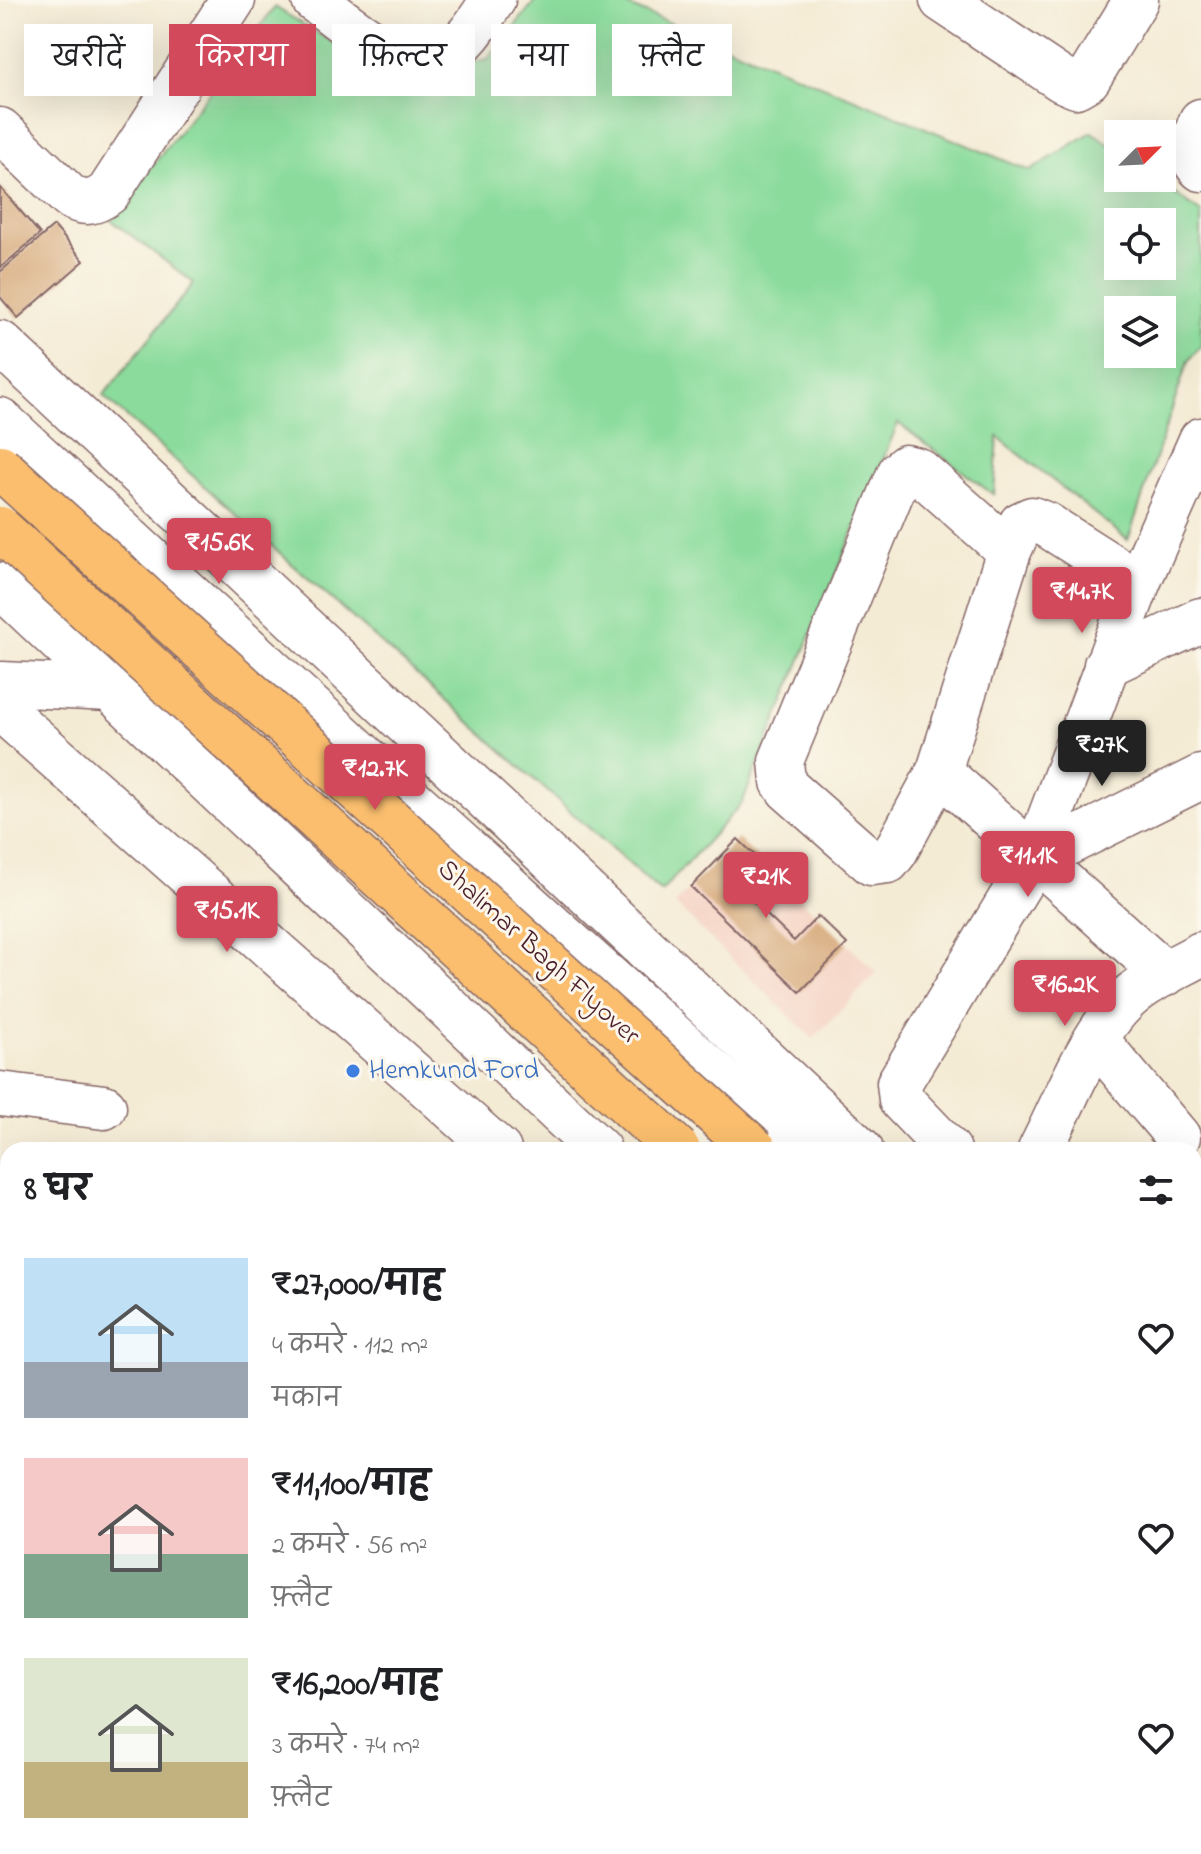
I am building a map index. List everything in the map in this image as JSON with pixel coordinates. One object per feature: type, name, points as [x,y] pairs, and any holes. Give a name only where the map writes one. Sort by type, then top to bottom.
[{"type":"main road","name":"Shalimar Bagh Flyover","points":[[0,467],[746,1142]]},
{"type":"main road","name":"Shalimar Bagh Flyover","points":[[0,529],[669,1142]]},
{"type":"street","points":[[0,130],[70,197],[83,204],[97,201],[108,193],[233,0]]},
{"type":"street","points":[[314,0],[389,52],[430,58],[448,52],[466,38],[493,0]]},
{"type":"street","points":[[942,0],[1062,80],[1076,86],[1088,79],[1124,4]]},
{"type":"street","points":[[1201,121],[1192,152],[1195,164],[1201,169]]},
{"type":"street","points":[[0,343],[853,1142]]},
{"type":"street","points":[[0,420],[392,782],[791,1142]]},
{"type":"street","points":[[858,1142],[897,1089],[1034,860],[1138,583],[1201,440]]},
{"type":"street","points":[[1009,551],[918,470],[912,466],[900,472],[781,761],[781,772],[788,789],[872,863],[880,864],[895,852],[939,771],[1009,551],[1021,524],[1032,519],[1138,583]]},
{"type":"street","points":[[226,629],[262,589]]},
{"type":"street","points":[[1,693],[15,615],[111,689],[591,1142]]},
{"type":"street","points":[[1106,665],[1201,620]]},
{"type":"street","points":[[1,693],[111,689]]},
{"type":"street","points":[[1,693],[490,1142]]},
{"type":"street","points":[[939,771],[1034,860],[1183,964],[1124,1001],[1097,1041],[1044,1142]]},
{"type":"street","points":[[309,877],[392,782]]},
{"type":"street","points":[[1034,860],[1195,791]]},
{"type":"street","points":[[1097,1041],[1179,1137]]},
{"type":"street","points":[[897,1089],[901,1100],[941,1142]]},
{"type":"street","points":[[0,1094],[104,1107]]},
{"type":"shaded area","points":[[738,839],[877,973],[813,1039],[675,904]]},
{"type":"green space","points":[[536,0],[614,0],[672,24],[612,24],[612,96],[732,96],[732,49],[1030,171],[1092,132],[1104,141],[1104,192],[1173,192],[1201,213],[1201,346],[1188,361],[1128,540],[998,437],[994,495],[898,423],[742,803],[661,892],[103,396],[194,283],[111,220],[206,96],[316,96],[316,32],[332,42],[332,96],[475,96],[475,62],[491,55],[491,96],[596,96],[596,24],[516,24]]},
{"type":"green space","points":[[275,7],[303,24],[262,24]]},
{"type":"building","points":[[0,187],[40,234],[0,268]]},
{"type":"building","points":[[54,226],[84,261],[18,318],[0,297],[0,272]]},
{"type":"building","points":[[738,839],[765,865],[741,890],[794,941],[818,916],[847,944],[800,992],[691,887]]},
{"type":"place","name":"Hemkund Ford","points":[[353,1071]]}]
